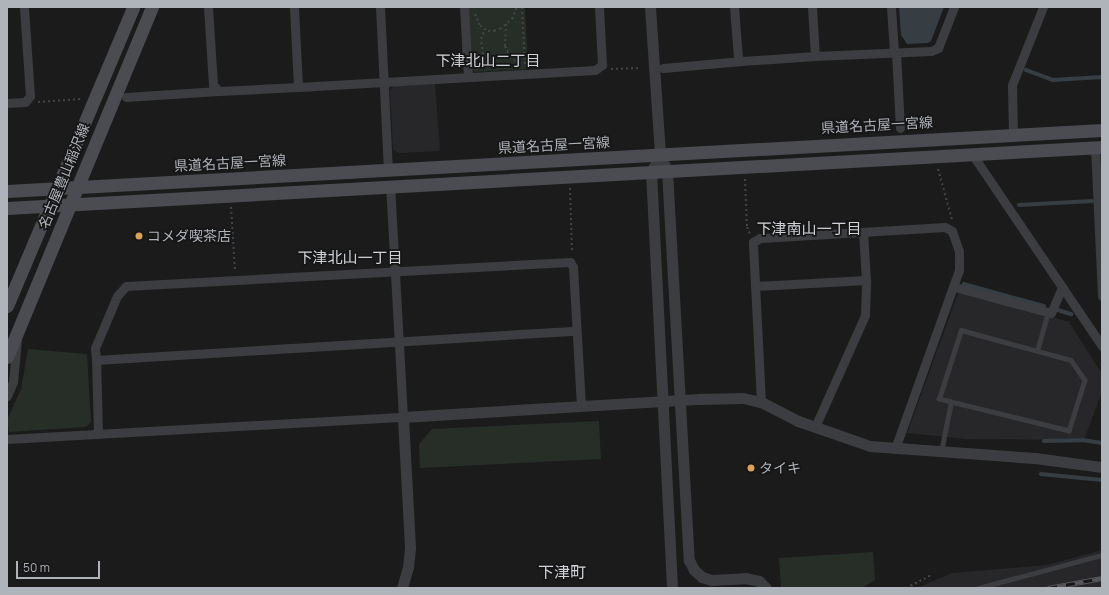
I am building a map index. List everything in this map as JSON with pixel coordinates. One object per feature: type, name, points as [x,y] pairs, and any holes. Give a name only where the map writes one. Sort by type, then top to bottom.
[{"type":"main road","name":"名古屋豊山稲沢線","points":[[7,306],[133,7]]},
{"type":"main road","name":"名古屋豊山稲沢線","points":[[7,357],[76,187],[152,7]]},
{"type":"main road","name":"県道名古屋一宮線","points":[[7,191],[57,187],[1102,130]]},
{"type":"main road","points":[[7,208],[49,206],[70,203],[1099,147]]},
{"type":"street","points":[[7,103],[25,102],[30,96],[24,7]]},
{"type":"street","points":[[208,7],[213,85],[219,91]]},
{"type":"street","points":[[294,7],[298,87]]},
{"type":"street","points":[[380,7],[388,170]]},
{"type":"street","points":[[464,7],[468,77]]},
{"type":"street","points":[[126,97],[596,70],[602,65],[599,7]]},
{"type":"street","points":[[650,7],[660,155],[667,171],[689,560],[694,570],[706,579],[745,578],[759,581],[766,588]]},
{"type":"street","points":[[734,7],[738,58],[742,61]]},
{"type":"street","points":[[812,7],[815,56]]},
{"type":"street","points":[[891,7],[900,128]]},
{"type":"street","points":[[663,68],[815,56],[931,51],[938,48],[954,7]]},
{"type":"street","points":[[1014,134],[1012,85],[1044,7]]},
{"type":"street","points":[[1099,147],[1102,296]]},
{"type":"street","points":[[972,154],[1102,346]]},
{"type":"street","points":[[660,155],[651,172],[672,588]]},
{"type":"street","points":[[390,186],[404,417],[410,547],[408,567],[402,588]]},
{"type":"street","points":[[761,402],[753,242],[760,238],[945,227],[952,231],[959,252],[959,270],[955,287],[895,449]]},
{"type":"street","points":[[816,427],[865,315],[866,280],[863,232]]},
{"type":"street","points":[[98,434],[95,348],[117,296],[126,286],[570,262],[573,267],[581,407]]},
{"type":"street","points":[[755,286],[866,280]]},
{"type":"street","points":[[955,287],[1051,313],[1062,287]]},
{"type":"street","points":[[96,360],[576,331]]},
{"type":"street","points":[[7,396],[13,382],[18,333]]},
{"type":"street","points":[[7,439],[743,398],[761,402],[798,421],[870,446],[1035,458],[1102,467]]},
{"type":"lane","points":[[1037,351],[1048,312]]},
{"type":"lane","points":[[961,330],[1037,351],[1071,360],[1085,380],[1069,431],[939,400],[961,330]]},
{"type":"lane","points":[[941,452],[951,402]]},
{"type":"lane","points":[[978,588],[1102,555]]},
{"type":"path","points":[[474,7],[477,20],[485,29],[494,31],[512,19],[517,7]]},
{"type":"path","points":[[506,24],[504,38],[507,52],[510,57],[525,67],[522,7]]},
{"type":"path","points":[[467,64],[476,65],[483,62],[481,39],[485,29]]},
{"type":"path","points":[[596,70],[641,68]]},
{"type":"path","points":[[25,102],[83,99]]},
{"type":"path","points":[[938,169],[952,220],[952,231]]},
{"type":"path","points":[[745,179],[747,227],[753,242]]},
{"type":"path","points":[[570,187],[573,267]]},
{"type":"path","points":[[231,206],[235,280]]},
{"type":"path","points":[[906,588],[932,575]]},
{"type":"shaded area","points":[[468,7],[525,7],[528,69],[475,72],[470,68]]},
{"type":"shaded area","points":[[899,7],[944,7],[931,41],[928,43],[907,44],[901,35]]},
{"type":"shaded area","points":[[435,84],[440,151],[398,153],[393,149],[390,90],[394,86]]},
{"type":"shaded area","points":[[959,291],[1069,322],[1102,374],[1102,392],[1084,440],[966,439],[907,433]]},
{"type":"shaded area","points":[[28,349],[87,354],[91,422],[86,427],[9,432],[7,420],[21,389]]},
{"type":"shaded area","points":[[599,421],[601,459],[420,468],[419,444],[432,429]]},
{"type":"shaded area","points":[[1102,550],[1102,588],[917,588],[952,573],[1047,565]]},
{"type":"shaded area","points":[[873,552],[875,580],[862,588],[781,588],[779,558]]},
{"type":"waterway","points":[[1026,70],[1053,80],[1102,77]]},
{"type":"waterway","points":[[1019,205],[1092,201]]},
{"type":"waterway","points":[[964,284],[1044,306]]},
{"type":"waterway","points":[[1058,310],[1071,314]]},
{"type":"waterway","points":[[1044,441],[1083,440],[1102,443]]},
{"type":"waterway","points":[[1041,474],[1102,480]]},
{"type":"railway","points":[[1048,588],[1102,578]]},
{"type":"place","name":"コメダ喫茶店","points":[[139,236]]},
{"type":"place","name":"タイキ","points":[[751,468]]},
{"type":"district","name":"下津北山二丁目","points":[[488,61]]},
{"type":"district","name":"下津南山一丁目","points":[[809,229]]},
{"type":"district","name":"下津北山一丁目","points":[[350,258]]},
{"type":"district","name":"下津町","points":[[562,572]]}]
